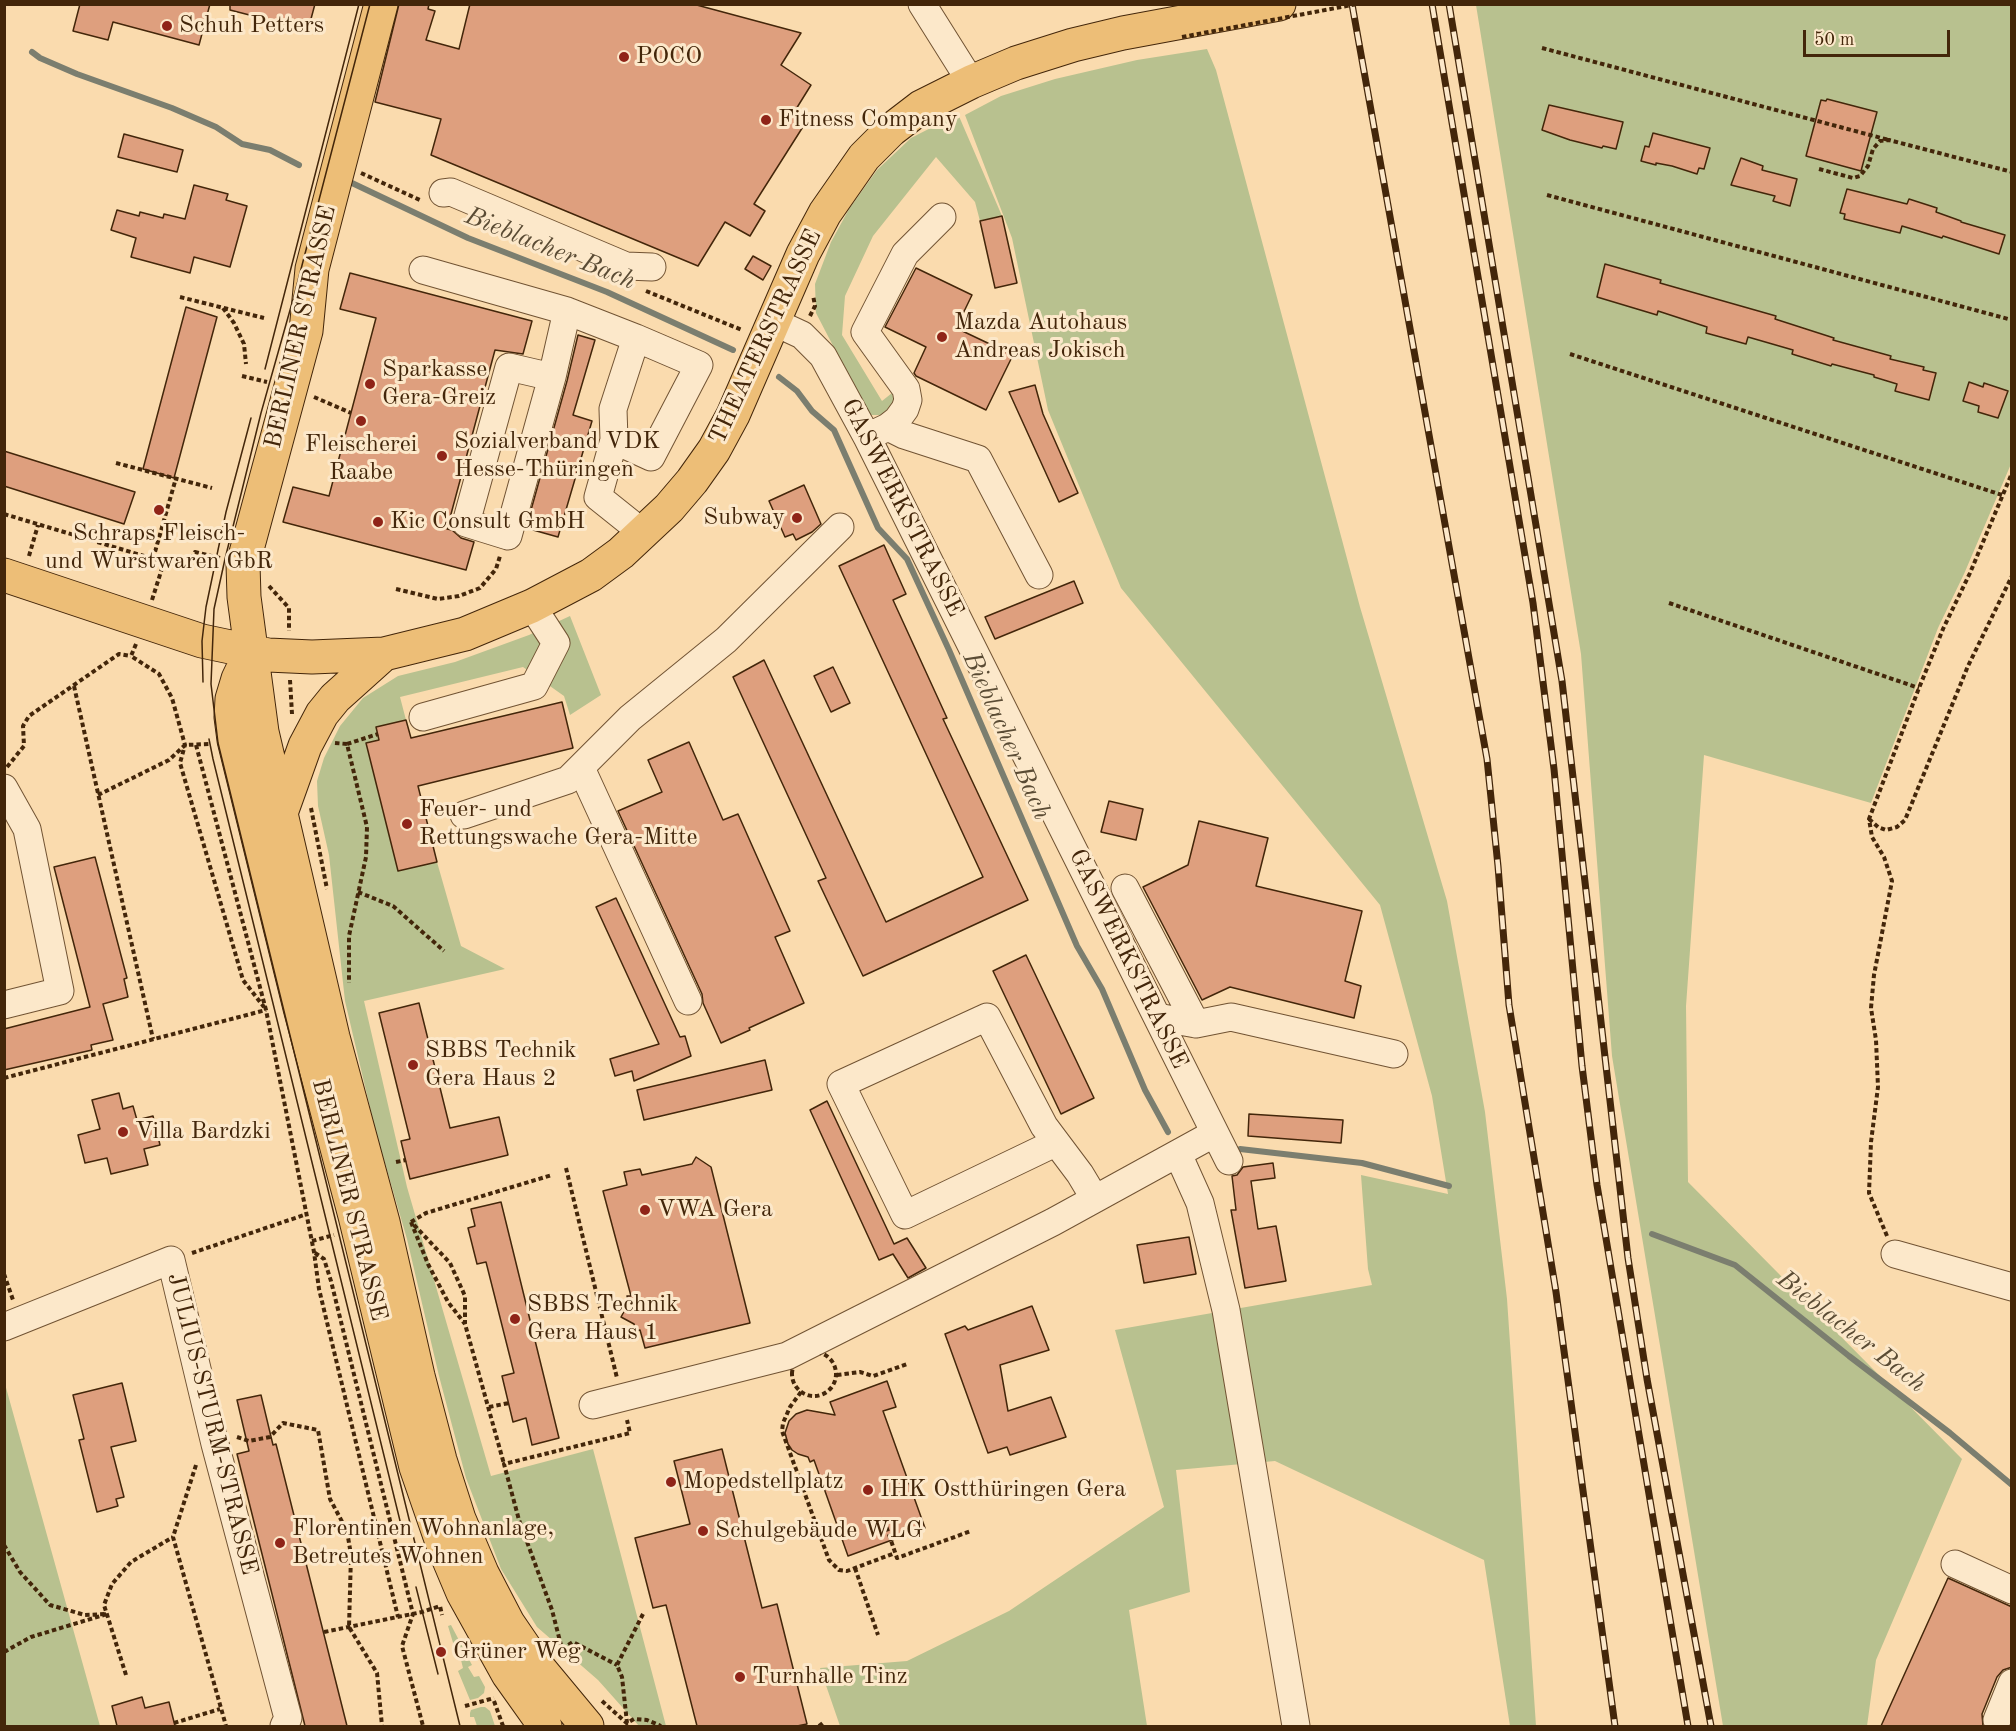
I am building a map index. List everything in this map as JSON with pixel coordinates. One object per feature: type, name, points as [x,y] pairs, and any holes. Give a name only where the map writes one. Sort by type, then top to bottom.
[{"type":"main road","name":"BERLINER STRASSE","points":[[381,4],[312,269],[306,331],[243,564],[244,597],[262,732],[333,1037],[380,1210],[417,1376],[443,1470],[459,1520],[482,1573],[508,1623],[538,1666],[561,1721]]},
{"type":"main road","name":"THEATERSTRASSE","points":[[13,565],[177,633],[212,644],[251,652],[312,657],[384,654],[465,634],[532,606],[591,575],[621,553],[669,508],[692,481],[714,450],[745,390],[788,329],[803,254],[825,213],[864,157],[891,130],[921,107],[1016,63],[1073,45],[1180,30],[1279,4]]},
{"type":"main road","points":[[177,633],[212,664],[232,699]]},
{"type":"main road","name":"BERLINER STRASSE","points":[[251,652],[238,679],[232,699],[231,717],[234,740],[416,1467],[444,1548],[463,1593],[508,1674],[561,1721]]},
{"type":"main road","points":[[281,813],[305,746],[322,714],[335,698],[384,654]]},
{"type":"street","points":[[922,4],[971,82]]},
{"type":"street","points":[[443,193],[451,192],[626,266],[652,267]]},
{"type":"street","points":[[878,432],[897,420],[908,400],[906,389],[865,332],[905,254],[942,217]]},
{"type":"street","points":[[423,270],[567,311],[699,365],[651,457],[615,440]]},
{"type":"street","points":[[552,377],[509,367],[466,523],[508,536],[552,377],[567,311]]},
{"type":"street","name":"GASWERKSTRASSE","points":[[788,329],[823,356],[878,432],[1157,1017],[1229,1161]]},
{"type":"street","points":[[636,338],[613,409],[615,440],[598,497],[643,533]]},
{"type":"street","points":[[878,432],[904,435],[978,459],[1039,575]]},
{"type":"street","points":[[464,815],[568,780],[630,718],[726,640],[840,527]]},
{"type":"street","points":[[423,717],[534,686],[556,643],[532,606]]},
{"type":"street","points":[[581,768],[688,1001]]},
{"type":"street","points":[[4,788],[27,829],[60,991],[4,1005]]},
{"type":"street","points":[[1125,888],[1196,1024]]},
{"type":"street","points":[[1055,1143],[905,1215],[841,1084],[987,1017],[1044,1126],[1080,1174],[1095,1199]]},
{"type":"street","points":[[1157,1017],[1196,1024],[1231,1017],[1394,1054]]},
{"type":"street","points":[[593,1405],[787,1356],[1095,1199],[1215,1133]]},
{"type":"street","points":[[1178,1154],[1200,1203],[1226,1310],[1296,1726]]},
{"type":"street","points":[[1895,1254],[2012,1287]]},
{"type":"street","name":"JULIUS-STURM-STRASSE","points":[[4,1327],[171,1260],[215,1444],[288,1718],[284,1726]]},
{"type":"street","points":[[1955,1564],[2012,1590]]},
{"type":"street","points":[[2000,1723],[2012,1683]]},
{"type":"path","points":[[1180,30],[1357,4]]},
{"type":"path","points":[[1542,48],[2012,172]]},
{"type":"path","points":[[1819,169],[1853,178],[1860,177],[1868,166],[1873,149],[1880,141],[1889,140]]},
{"type":"path","points":[[1547,195],[2012,320]]},
{"type":"path","points":[[788,329],[815,306],[813,291]]},
{"type":"path","points":[[180,297],[264,318]]},
{"type":"path","points":[[223,307],[244,344],[246,364]]},
{"type":"path","points":[[1570,354],[2002,495]]},
{"type":"path","points":[[308,394],[351,413]]},
{"type":"path","points":[[116,463],[212,488]]},
{"type":"path","points":[[1895,1254],[1869,1193],[1871,1142],[1878,1087],[1876,1040],[1871,1008],[1874,975],[1892,881],[1884,857],[1872,837],[1869,819],[1943,629],[1970,573],[2012,472]]},
{"type":"path","points":[[153,559],[176,478]]},
{"type":"path","points":[[4,514],[164,562],[175,564],[191,559],[195,552]]},
{"type":"path","points":[[13,565],[28,557],[38,525]]},
{"type":"path","points":[[396,589],[438,599],[459,596],[480,588],[496,569],[508,536]]},
{"type":"path","points":[[1869,819],[1878,827],[1886,830],[1897,827],[1905,820],[1968,666],[2012,576]]},
{"type":"path","points":[[1669,603],[1919,688]]},
{"type":"path","points":[[4,769],[24,746],[22,726],[29,716],[119,654],[131,656]]},
{"type":"path","points":[[74,686],[153,1039]]},
{"type":"path","points":[[331,742],[347,744],[378,734]]},
{"type":"path","points":[[347,744],[367,827],[366,857],[349,936],[349,994]]},
{"type":"path","points":[[98,795],[169,760],[184,745],[180,763],[243,980],[266,1010]]},
{"type":"path","points":[[196,745],[266,1010],[307,1214],[319,1289],[398,1617]]},
{"type":"path","points":[[358,892],[393,906],[444,951]]},
{"type":"path","points":[[4,1078],[266,1010]]},
{"type":"path","points":[[392,1151],[398,1173]]},
{"type":"path","points":[[396,1162],[406,1160]]},
{"type":"path","points":[[504,1464],[630,1433],[566,1168]]},
{"type":"path","points":[[426,1213],[552,1175]]},
{"type":"path","points":[[407,1213],[443,1293],[465,1324]]},
{"type":"path","points":[[171,1260],[307,1214]]},
{"type":"path","points":[[411,1222],[450,1263],[465,1296],[465,1324],[519,1520],[552,1610],[562,1649]]},
{"type":"path","points":[[314,1252],[324,1259],[331,1281],[413,1614],[402,1646],[423,1726]]},
{"type":"path","points":[[812,1351],[827,1355],[836,1368],[837,1375],[835,1383],[824,1394],[808,1395],[796,1387],[792,1372],[798,1358],[812,1351]]},
{"type":"path","points":[[837,1375],[860,1372],[873,1376],[907,1364]]},
{"type":"path","points":[[801,1392],[790,1407],[782,1431],[829,1560],[839,1570],[847,1571],[895,1552]]},
{"type":"path","points":[[488,1407],[509,1403]]},
{"type":"path","points":[[226,1726],[174,1537],[197,1463],[215,1444],[233,1436],[249,1441],[270,1437],[283,1423],[318,1430],[330,1498],[347,1531],[351,1555],[349,1627],[377,1673],[382,1726]]},
{"type":"path","points":[[884,1520],[897,1558],[971,1531]]},
{"type":"path","points":[[126,1675],[104,1605],[112,1584],[131,1562],[174,1537]]},
{"type":"path","points":[[4,1545],[20,1572],[50,1605],[85,1615],[107,1614]]},
{"type":"path","points":[[855,1568],[878,1635]]},
{"type":"path","points":[[324,1632],[413,1614],[440,1606],[442,1616]]},
{"type":"path","points":[[4,1652],[31,1637],[107,1614]]},
{"type":"path","points":[[617,1665],[644,1614]]},
{"type":"path","points":[[554,1656],[573,1642],[617,1665],[622,1677],[627,1723],[634,1719],[647,1720],[661,1726]]},
{"type":"path","points":[[465,1706],[493,1699],[503,1726]]},
{"type":"path","points":[[174,1723],[220,1708]]},
{"type":"path","points":[[819,1726],[824,1722]]},
{"type":"green space","points":[[1476,5],[2011,5],[2011,464],[1938,628],[1871,803],[1704,755],[1686,1006],[1688,1182],[1962,1459],[1876,1660],[1867,1726],[1723,1726],[1612,1056],[1581,654]]},
{"type":"green space","points":[[1207,49],[1216,70],[1360,607],[1447,901],[1485,1112],[1507,1299],[1536,1726],[1510,1726],[1484,1560],[1275,1461],[1176,1470],[1190,1592],[1129,1610],[1147,1726],[840,1726],[820,1668],[907,1661],[1009,1611],[1164,1507],[1115,1330],[1372,1285],[1368,1269],[1361,1175],[1448,1194],[1432,1096],[1380,905],[1121,588],[1048,410],[1012,238],[965,115],[1001,96],[1055,79],[1137,60]]},
{"type":"green space","points":[[958,114],[1002,216],[980,221],[975,202],[936,157],[873,236],[845,296],[842,335],[882,401],[892,393],[893,411],[880,415],[869,415],[816,313],[815,284],[831,242],[849,209],[877,170],[911,138]]},
{"type":"green space","points":[[570,616],[601,695],[570,715],[564,696],[523,667],[400,697],[406,720],[376,727],[379,740],[366,743],[398,871],[437,862],[461,946],[505,969],[364,1001],[407,1187],[491,1476],[593,1449],[666,1726],[639,1726],[598,1680],[537,1627],[501,1569],[466,1478],[407,1239],[375,1129],[345,1001],[329,855],[318,806],[317,781],[324,758],[340,726],[363,698],[398,676],[455,662],[529,635]]},
{"type":"green space","points":[[5,1384],[100,1726],[5,1726]]},
{"type":"green space","points":[[451,1625],[472,1665],[468,1667],[474,1677],[479,1676],[485,1687],[484,1693],[478,1698],[470,1700],[458,1671],[463,1668],[448,1626]]},
{"type":"green space","points":[[481,1707],[490,1711],[495,1726],[477,1726],[474,1717],[470,1717],[471,1710]]},
{"type":"building","name":"Schuh Petters","points":[[80,4],[210,4],[199,45],[113,22],[108,40],[73,31]]},
{"type":"building","points":[[230,4],[315,4],[308,30],[230,10]]},
{"type":"building","points":[[399,4],[429,4],[428,9],[435,11],[426,40],[459,49],[470,4],[693,4],[801,33],[781,65],[811,85],[793,114],[806,122],[754,204],[765,211],[750,236],[725,222],[698,266],[431,155],[441,119],[375,102]]},
{"type":"building","points":[[1827,99],[1877,112],[1861,171],[1806,156],[1821,100],[1826,101]]},
{"type":"building","points":[[1549,105],[1623,122],[1616,149],[1570,140],[1542,130]]},
{"type":"building","points":[[1653,133],[1710,148],[1704,169],[1699,168],[1697,174],[1672,166],[1641,161],[1645,146],[1649,147]]},
{"type":"building","points":[[124,134],[183,150],[177,172],[118,157]]},
{"type":"building","points":[[1741,158],[1763,166],[1762,170],[1797,179],[1790,206],[1773,201],[1775,196],[1731,185]]},
{"type":"building","points":[[194,185],[228,194],[226,200],[247,206],[230,267],[194,257],[190,273],[131,257],[136,238],[111,230],[117,210],[139,216],[140,212],[163,218],[164,214],[185,219]]},
{"type":"building","points":[[1847,189],[1907,204],[1909,199],[1937,208],[1936,212],[1961,222],[2005,235],[1999,254],[1902,226],[1900,233],[1844,219],[1845,214],[1840,213]]},
{"type":"building","points":[[1002,216],[1017,283],[995,288],[980,221]]},
{"type":"building","points":[[753,256],[771,266],[763,280],[745,269]]},
{"type":"building","points":[[1605,264],[1661,280],[1660,283],[1776,316],[1775,319],[1834,338],[1833,340],[1891,356],[1890,359],[1924,367],[1923,370],[1936,373],[1929,400],[1895,391],[1897,384],[1874,377],[1874,375],[1832,364],[1831,366],[1792,354],[1793,350],[1748,337],[1746,344],[1706,333],[1707,327],[1658,311],[1657,315],[1597,297]]},
{"type":"building","name":"Mazda Autohaus Andreas Jokisch","points":[[916,268],[972,295],[956,328],[1013,355],[986,410],[916,376],[914,373],[926,347],[885,327]]},
{"type":"building","points":[[350,273],[532,321],[523,354],[495,350],[447,529],[452,530],[461,538],[474,542],[466,570],[283,522],[293,487],[329,496],[376,318],[340,309]]},
{"type":"building","points":[[186,307],[217,317],[174,478],[143,469]]},
{"type":"building","points":[[578,335],[595,340],[573,415],[592,421],[558,537],[526,528]]},
{"type":"building","points":[[1969,382],[1983,387],[1984,383],[2008,391],[1998,418],[1978,412],[1979,406],[1963,401]]},
{"type":"building","points":[[1035,385],[1043,414],[1078,493],[1059,502],[1009,392]]},
{"type":"building","points":[[4,451],[135,492],[124,524],[4,486]]},
{"type":"building","name":"Subway","points":[[804,485],[821,524],[812,532],[796,540],[793,534],[785,537],[769,501]]},
{"type":"building","points":[[884,545],[906,594],[893,600],[947,718],[943,719],[1028,900],[863,976],[818,881],[826,878],[733,677],[764,660],[886,922],[983,877],[839,566]]},
{"type":"building","points":[[1074,581],[1083,603],[995,639],[985,617]]},
{"type":"building","points":[[833,667],[850,703],[831,712],[814,676]]},
{"type":"building","name":"Feuer- und Rettungswache Gera-Mitte","points":[[562,702],[573,748],[418,786],[437,862],[398,871],[366,743],[379,740],[376,727],[406,720],[411,738]]},
{"type":"building","points":[[689,742],[723,820],[738,814],[790,931],[775,937],[804,1003],[721,1043],[703,1003],[702,994],[618,811],[662,792],[648,760]]},
{"type":"building","points":[[1109,801],[1143,809],[1136,840],[1101,832]]},
{"type":"building","points":[[1199,821],[1268,838],[1256,886],[1362,911],[1345,981],[1361,986],[1354,1018],[1230,987],[1202,1000],[1143,887],[1188,865]]},
{"type":"building","points":[[95,857],[127,978],[124,979],[128,997],[103,1004],[113,1040],[91,1045],[92,1050],[4,1070],[4,1029],[90,1007],[54,867]]},
{"type":"building","points":[[616,898],[680,1037],[685,1036],[691,1056],[634,1081],[632,1071],[615,1076],[610,1059],[659,1044],[596,907]]},
{"type":"building","points":[[1026,955],[1094,1098],[1061,1114],[993,971]]},
{"type":"building","name":"SBBS Technik Gera Haus 2","points":[[419,1003],[450,1128],[499,1117],[508,1155],[410,1179],[401,1141],[410,1139],[379,1013]]},
{"type":"building","points":[[765,1060],[772,1090],[644,1120],[637,1090]]},
{"type":"building","name":"Villa Bardzki","points":[[119,1093],[123,1109],[133,1106],[137,1120],[153,1116],[160,1145],[144,1149],[148,1165],[111,1174],[107,1158],[85,1163],[78,1135],[100,1129],[92,1100]]},
{"type":"building","points":[[827,1101],[894,1244],[907,1238],[926,1268],[908,1278],[893,1254],[879,1260],[810,1110]]},
{"type":"building","points":[[1249,1114],[1343,1120],[1341,1143],[1248,1136]]},
{"type":"building","points":[[696,1157],[711,1167],[750,1323],[645,1348],[640,1330],[636,1331],[634,1324],[621,1317],[629,1303],[627,1296],[631,1296],[603,1191],[627,1185],[624,1172],[640,1169],[642,1175],[692,1164]]},
{"type":"building","points":[[1273,1163],[1275,1178],[1251,1181],[1258,1229],[1276,1226],[1286,1281],[1245,1288],[1231,1210],[1236,1210],[1232,1176],[1237,1175],[1243,1167]]},
{"type":"building","name":"SBBS Technik Gera Haus 1","points":[[501,1202],[559,1438],[532,1445],[526,1418],[513,1422],[502,1376],[514,1373],[486,1262],[477,1264],[468,1228],[475,1226],[471,1209]]},
{"type":"building","points":[[1189,1237],[1196,1274],[1144,1283],[1137,1245]]},
{"type":"building","name":"IHK Ostthüringen Gera","points":[[1032,1306],[1049,1350],[1000,1365],[1008,1411],[1051,1397],[1066,1437],[1010,1455],[1007,1447],[988,1453],[945,1334],[965,1326],[968,1330]]},
{"type":"building","name":"IHK Ostthüringen Gera","points":[[887,1381],[896,1407],[883,1411],[925,1528],[848,1556],[814,1460],[810,1462],[808,1457],[792,1450],[785,1433],[789,1421],[796,1414],[807,1410],[835,1415],[830,1402]]},
{"type":"building","points":[[122,1383],[136,1441],[111,1447],[124,1497],[116,1499],[118,1506],[97,1512],[79,1440],[84,1439],[73,1395]]},
{"type":"building","name":"Florentinen Wohnanlage, Betreutes Wohnen","points":[[261,1395],[273,1445],[276,1444],[347,1726],[305,1726],[237,1454],[249,1451],[237,1400]]},
{"type":"building","points":[[722,1449],[762,1608],[777,1604],[807,1724],[797,1726],[697,1726],[666,1605],[653,1608],[635,1538],[690,1524],[674,1461]]},
{"type":"building","points":[[1948,1578],[2012,1607],[2012,1667],[2003,1670],[1997,1677],[1982,1714],[1983,1726],[1881,1726]]},
{"type":"building","points":[[142,1697],[145,1708],[169,1702],[175,1726],[117,1726],[112,1706]]},
{"type":"waterway","name":"Bieblacher Bach","points":[[32,52],[40,58],[77,74],[172,108],[216,127],[242,144],[270,150],[299,165]]},
{"type":"waterway","name":"Bieblacher Bach","points":[[352,183],[468,238],[607,292],[733,350]]},
{"type":"waterway","name":"Bieblacher Bach","points":[[779,377],[797,391],[812,411],[834,430],[878,528],[907,559],[949,650],[1077,946],[1102,989],[1145,1090],[1168,1132]]},
{"type":"waterway","name":"Bieblacher Bach","points":[[1240,1149],[1362,1163],[1449,1186]]},
{"type":"waterway","name":"Bieblacher Bach","points":[[1652,1234],[1735,1265],[1950,1433],[2012,1485]]},
{"type":"tram line","points":[[265,369],[359,4]]},
{"type":"tram line","points":[[370,4],[261,413],[225,559],[214,609],[211,684],[218,743],[460,1726]]},
{"type":"tram line","points":[[203,682],[202,641],[206,607],[226,512],[251,418]]},
{"type":"tram line","points":[[209,739],[402,1529]]},
{"type":"tram line","points":[[416,1587],[438,1674]]},
{"type":"railway","points":[[1352,4],[1487,759],[1509,1005],[1556,1292],[1615,1726]]},
{"type":"railway","points":[[1432,4],[1533,603],[1554,769],[1582,1066],[1597,1185],[1688,1726]]},
{"type":"railway","points":[[1449,4],[1562,681],[1628,1258],[1647,1379],[1711,1726]]},
{"type":"place","name":"Schuh Petters","points":[[167,26]]},
{"type":"place","name":"POCO","points":[[624,57]]},
{"type":"place","name":"Fitness Company","points":[[766,120]]},
{"type":"place","name":"Mazda Autohaus Andreas Jokisch","points":[[942,337]]},
{"type":"place","name":"Sparkasse Gera-Greiz","points":[[370,384]]},
{"type":"place","name":"Fleischerei Raabe","points":[[361,421]]},
{"type":"place","name":"Sozialverband VDK Hesse-Thüringen","points":[[442,456]]},
{"type":"place","name":"Schraps Fleisch- und Wurstwaren GbR","points":[[159,510]]},
{"type":"place","name":"Subway","points":[[797,518]]},
{"type":"place","name":"Kic Consult GmbH","points":[[378,522]]},
{"type":"place","name":"Feuer- und Rettungswache Gera-Mitte","points":[[407,824]]},
{"type":"place","name":"SBBS Technik Gera Haus 2","points":[[413,1065]]},
{"type":"place","name":"Villa Bardzki","points":[[123,1132]]},
{"type":"place","name":"VWA Gera","points":[[645,1210]]},
{"type":"place","name":"SBBS Technik Gera Haus 1","points":[[515,1319]]},
{"type":"place","name":"Mopedstellplatz","points":[[671,1482]]},
{"type":"place","name":"IHK Ostthüringen Gera","points":[[868,1490]]},
{"type":"place","name":"Schulgebäude WLG","points":[[703,1531]]},
{"type":"place","name":"Florentinen Wohnanlage, Betreutes Wohnen","points":[[280,1543]]},
{"type":"place","name":"Grüner Weg","points":[[441,1652]]},
{"type":"place","name":"Turnhalle Tinz","points":[[740,1677]]}]
